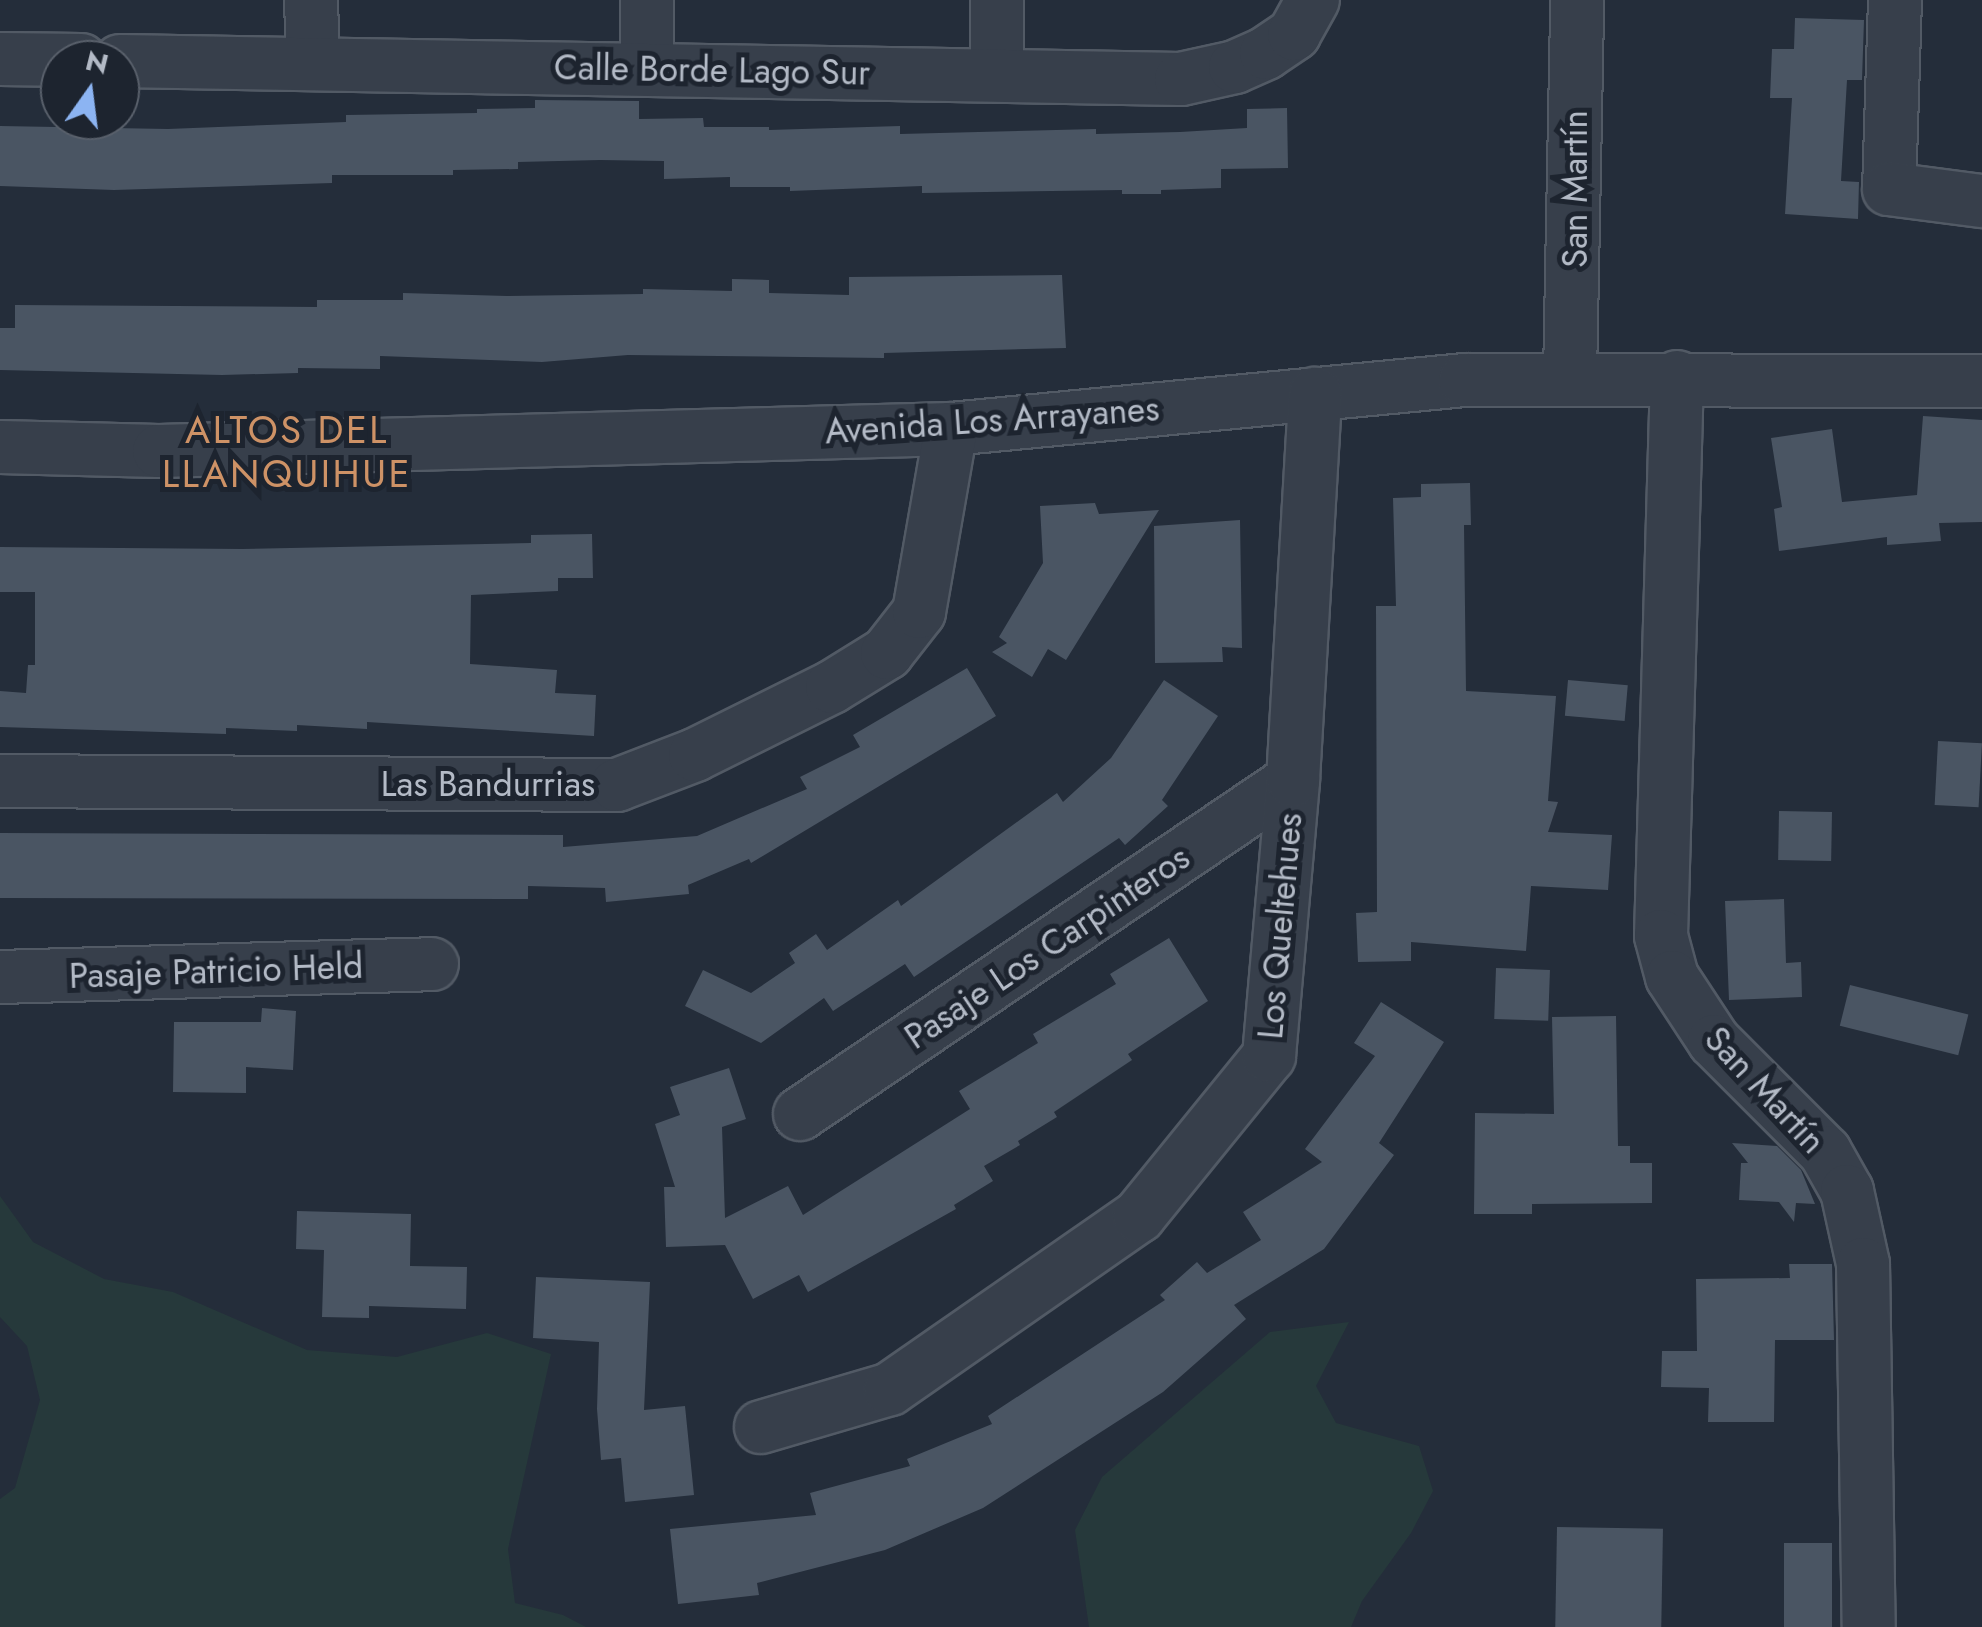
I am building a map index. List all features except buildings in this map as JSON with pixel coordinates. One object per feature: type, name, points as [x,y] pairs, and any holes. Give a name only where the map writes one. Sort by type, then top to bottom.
[{"type":"street","points":[[311,0],[313,64]]},
{"type":"street","points":[[647,0],[647,69]]},
{"type":"street","points":[[997,0],[997,75]]},
{"type":"street","name":"San Martín","points":[[1570,377],[1576,0]]},
{"type":"street","points":[[1895,0],[1888,190],[1982,202]]},
{"type":"street","name":"Calle Borde Lago Sur","points":[[140,60],[1181,78],[1234,67],[1304,17]]},
{"type":"street","points":[[0,59],[40,59]]},
{"type":"street","name":"San Martín","points":[[1677,378],[1661,936],[1672,977],[1714,1042],[1826,1152],[1847,1192],[1862,1264],[1869,1627]]},
{"type":"street","name":"Avenida Los Arrayanes","points":[[0,447],[158,451],[951,429],[1465,380],[1982,380]]},
{"type":"street","name":"Los Queltehues","points":[[761,1427],[890,1389],[1138,1216],[1269,1056],[1294,780],[1315,394]]},
{"type":"street","name":"Las Bandurrias","points":[[0,781],[617,785],[695,755],[832,687],[887,653],[919,612],[951,429]]},
{"type":"street","name":"Pasaje Los Carpinteros","points":[[800,1114],[1294,780]]},
{"type":"street","name":"Pasaje Patricio Held","points":[[0,977],[432,964]]},
{"type":"shaded area","points":[[0,1196],[33,1242],[104,1279],[173,1292],[307,1350],[397,1357],[487,1333],[551,1354],[508,1549],[515,1603],[563,1615],[586,1627],[0,1627],[0,1499],[15,1488],[40,1400],[27,1346],[0,1317]]},
{"type":"shaded area","points":[[1349,1322],[1316,1386],[1336,1423],[1419,1446],[1433,1491],[1411,1533],[1362,1601],[1351,1627],[1089,1627],[1075,1530],[1102,1477],[1270,1332]]},
{"type":"district","name":"ALTOS DEL LLANQUIHUE","points":[[287,452]]}]
